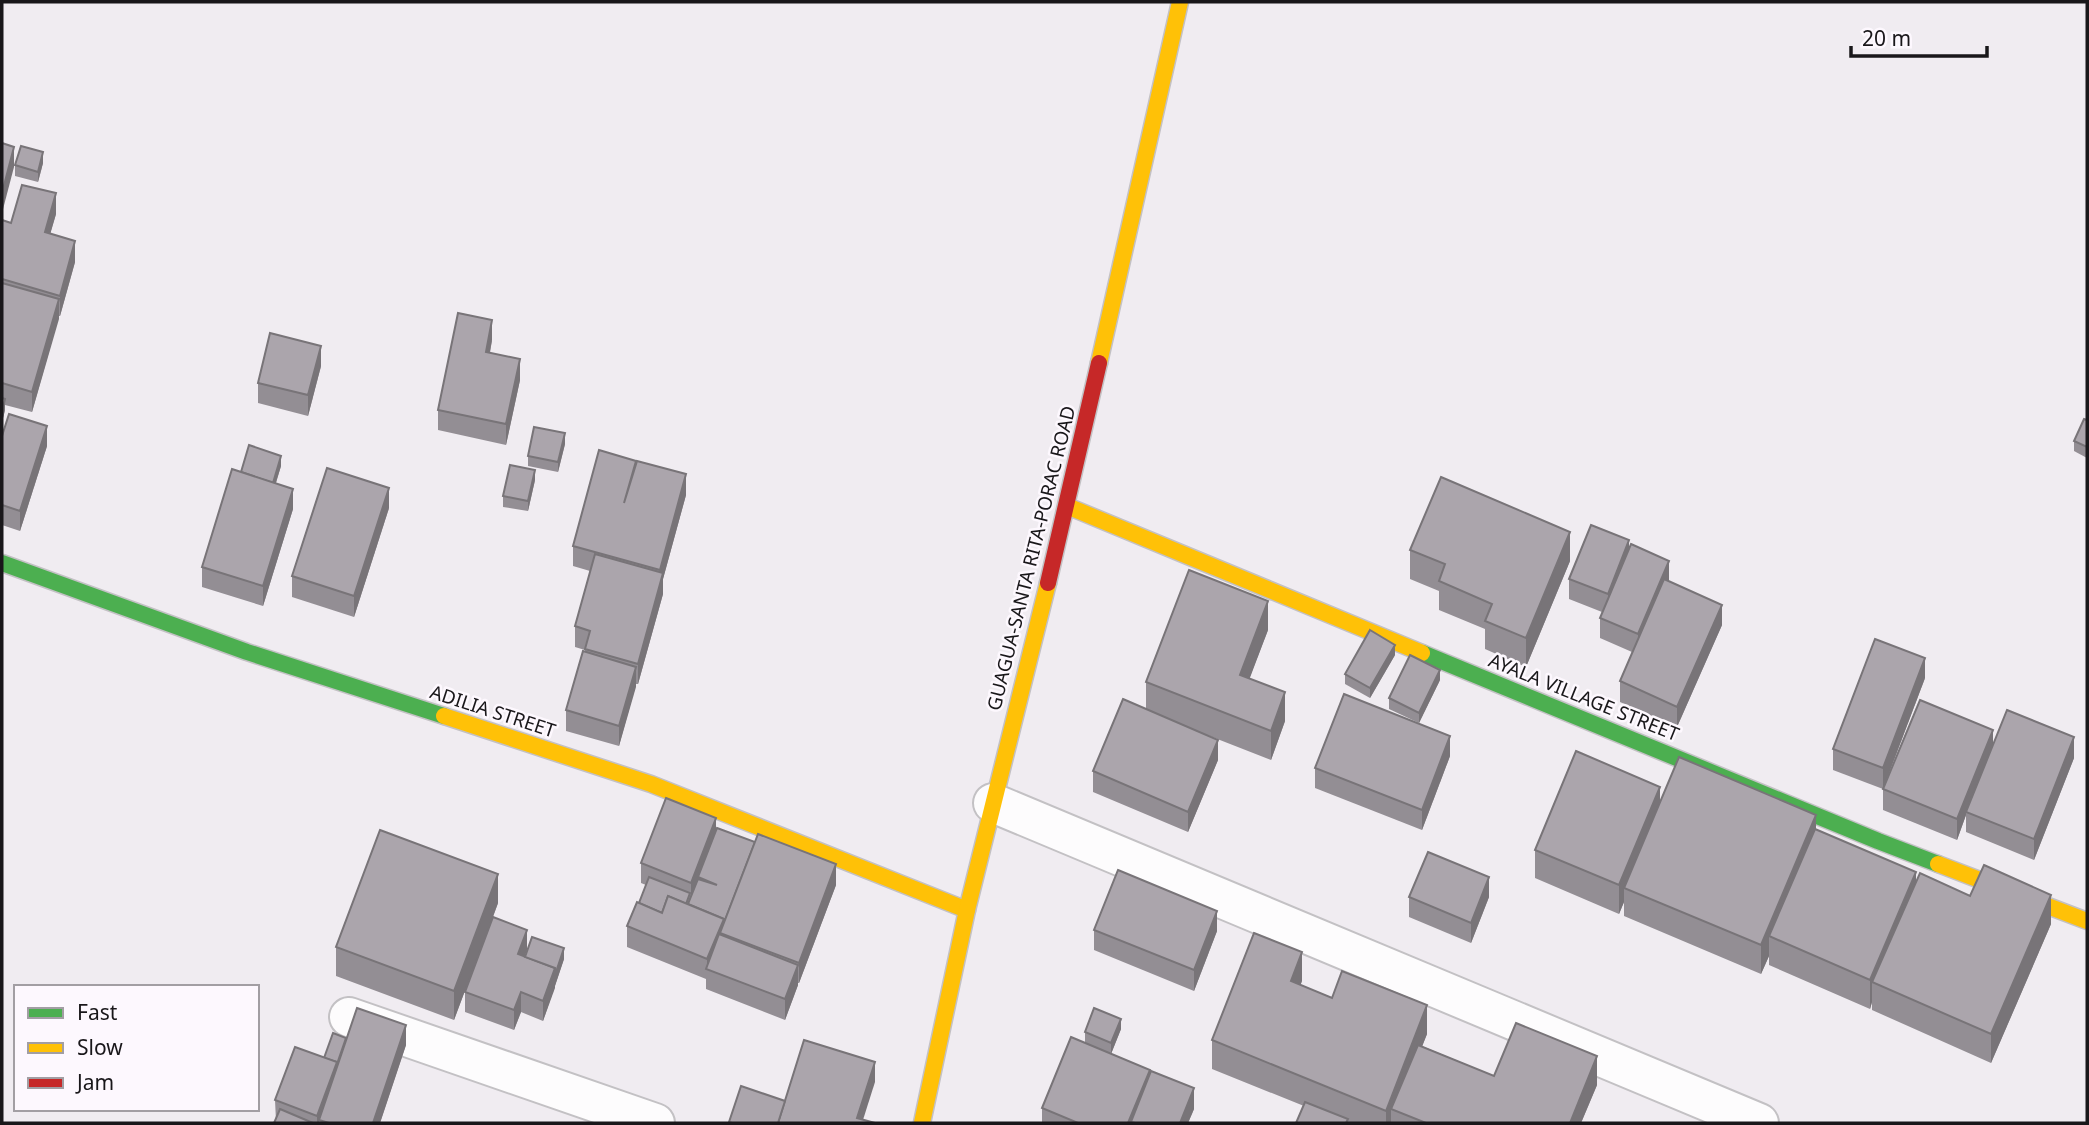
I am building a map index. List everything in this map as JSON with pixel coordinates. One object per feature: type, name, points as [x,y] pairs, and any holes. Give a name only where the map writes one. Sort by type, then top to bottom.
[{"type":"street","name":"GUAGUA-SANTA RITA-PORAC ROAD","points":[[922,1123],[967,910],[1067,506],[1180,2]]},
{"type":"street","name":"AYALA VILLAGE STREET","points":[[1067,506],[1878,841],[2087,921]]},
{"type":"street","name":"ADILIA STREET","points":[[2,563],[247,652],[651,784],[967,910]]},
{"type":"street","points":[[993,803],[1759,1123]]},
{"type":"street","points":[[349,1017],[655,1123]]},
{"type":"building","points":[[2,143],[14,147],[2,193]]},
{"type":"building","points":[[21,146],[43,152],[38,172],[15,165]]},
{"type":"building","points":[[22,185],[56,193],[45,232],[75,241],[60,296],[2,279],[2,220],[11,223]]},
{"type":"building","points":[[2,283],[59,299],[32,392],[2,383]]},
{"type":"building","points":[[458,313],[492,320],[486,352],[520,359],[506,424],[438,410]]},
{"type":"building","points":[[270,333],[321,346],[308,395],[258,383]]},
{"type":"building","points":[[9,414],[47,426],[20,511],[2,505],[2,436]]},
{"type":"building","points":[[2084,419],[2087,420],[2087,447],[2074,441]]},
{"type":"building","points":[[534,427],[565,433],[558,462],[528,456]]},
{"type":"building","points":[[249,445],[281,456],[273,483],[241,472]]},
{"type":"building","points":[[599,450],[636,461],[624,503],[637,461],[686,474],[660,570],[573,546]]},
{"type":"building","points":[[510,465],[535,470],[528,501],[503,496]]},
{"type":"building","points":[[327,468],[389,488],[354,596],[292,576]]},
{"type":"building","points":[[232,469],[293,489],[263,586],[202,567]]},
{"type":"building","points":[[1441,477],[1570,532],[1526,638],[1485,621],[1492,604],[1439,581],[1445,564],[1410,550]]},
{"type":"building","points":[[1591,525],[1629,540],[1608,594],[1569,579]]},
{"type":"building","points":[[1631,544],[1669,561],[1638,634],[1600,618]]},
{"type":"building","points":[[595,554],[663,573],[638,664],[585,649],[590,631],[575,626]]},
{"type":"building","points":[[1189,570],[1268,601],[1240,675],[1285,692],[1271,731],[1146,682]]},
{"type":"building","points":[[1664,579],[1722,605],[1677,707],[1620,681]]},
{"type":"building","points":[[1370,630],[1395,645],[1370,688],[1345,674]]},
{"type":"building","points":[[1875,639],[1925,658],[1883,768],[1833,749]]},
{"type":"building","points":[[583,651],[636,667],[619,726],[566,710]]},
{"type":"building","points":[[1410,655],[1440,670],[1419,713],[1389,698]]},
{"type":"building","points":[[1344,694],[1450,736],[1422,810],[1315,768]]},
{"type":"building","points":[[1123,699],[1218,740],[1188,812],[1093,771]]},
{"type":"building","points":[[1920,700],[1993,730],[1957,819],[1883,789]]},
{"type":"building","points":[[2007,710],[2074,737],[2034,839],[1966,812]]},
{"type":"building","points":[[1576,751],[1660,787],[1619,885],[1535,850]]},
{"type":"building","points":[[1679,757],[1816,815],[1761,945],[1624,888]]},
{"type":"building","points":[[666,798],[716,818],[691,883],[641,863]]},
{"type":"building","points":[[717,828],[755,842],[724,923],[724,919],[688,904],[698,879],[717,885],[698,877]]},
{"type":"building","points":[[1815,829],[1916,872],[1870,980],[1769,936]]},
{"type":"building","points":[[380,830],[498,874],[454,991],[336,947]]},
{"type":"building","points":[[758,834],[836,864],[799,963],[720,933]]},
{"type":"building","points":[[1428,852],[1489,877],[1471,923],[1409,897]]},
{"type":"building","points":[[1984,865],[2051,895],[1991,1034],[1872,982],[1920,873],[1970,896]]},
{"type":"building","points":[[1118,870],[1217,911],[1194,970],[1094,930]]},
{"type":"building","points":[[649,877],[690,893],[686,904],[668,896],[662,913],[639,903]]},
{"type":"building","points":[[668,896],[724,919],[707,959],[627,926],[637,902],[662,913]]},
{"type":"building","points":[[493,917],[527,930],[518,954],[555,968],[543,1001],[521,992],[514,1010],[465,992]]},
{"type":"building","points":[[1254,933],[1302,952],[1291,981],[1332,998],[1342,971],[1427,1005],[1386,1111],[1212,1040]]},
{"type":"building","points":[[719,934],[798,965],[785,999],[706,969]]},
{"type":"building","points":[[532,937],[564,948],[555,975],[555,968],[525,957]]},
{"type":"building","points":[[357,1008],[406,1025],[373,1123],[329,1123],[319,1120]]},
{"type":"building","points":[[1094,1008],[1121,1019],[1111,1043],[1085,1032]]},
{"type":"building","points":[[1516,1023],[1597,1056],[1570,1123],[1426,1123],[1391,1109],[1418,1045],[1494,1076]]},
{"type":"building","points":[[333,1033],[346,1038],[337,1064],[324,1058]]},
{"type":"building","points":[[1071,1037],[1150,1070],[1128,1123],[1078,1123],[1042,1108]]},
{"type":"building","points":[[804,1040],[875,1062],[857,1118],[875,1123],[778,1123]]},
{"type":"building","points":[[295,1047],[337,1062],[317,1116],[275,1100]]},
{"type":"building","points":[[1151,1071],[1194,1088],[1180,1123],[1131,1122]]},
{"type":"building","points":[[741,1086],[785,1101],[778,1123],[729,1122]]},
{"type":"building","points":[[1305,1102],[1348,1119],[1346,1123],[1296,1123]]},
{"type":"building","points":[[280,1109],[313,1123],[274,1123]]},
{"type":"traffic: fast","points":[[2,563],[247,652],[444,716]]},
{"type":"traffic: fast","points":[[1422,653],[1938,864]]},
{"type":"traffic: slow","points":[[1099,363],[1180,2]]},
{"type":"traffic: slow","points":[[1067,506],[1422,653]]},
{"type":"traffic: slow","points":[[922,1123],[967,910],[1048,583]]},
{"type":"traffic: slow","points":[[444,716],[651,784],[967,910]]},
{"type":"traffic: slow","points":[[1938,864],[2087,921]]},
{"type":"traffic: jam","points":[[1048,583],[1099,363]]}]
